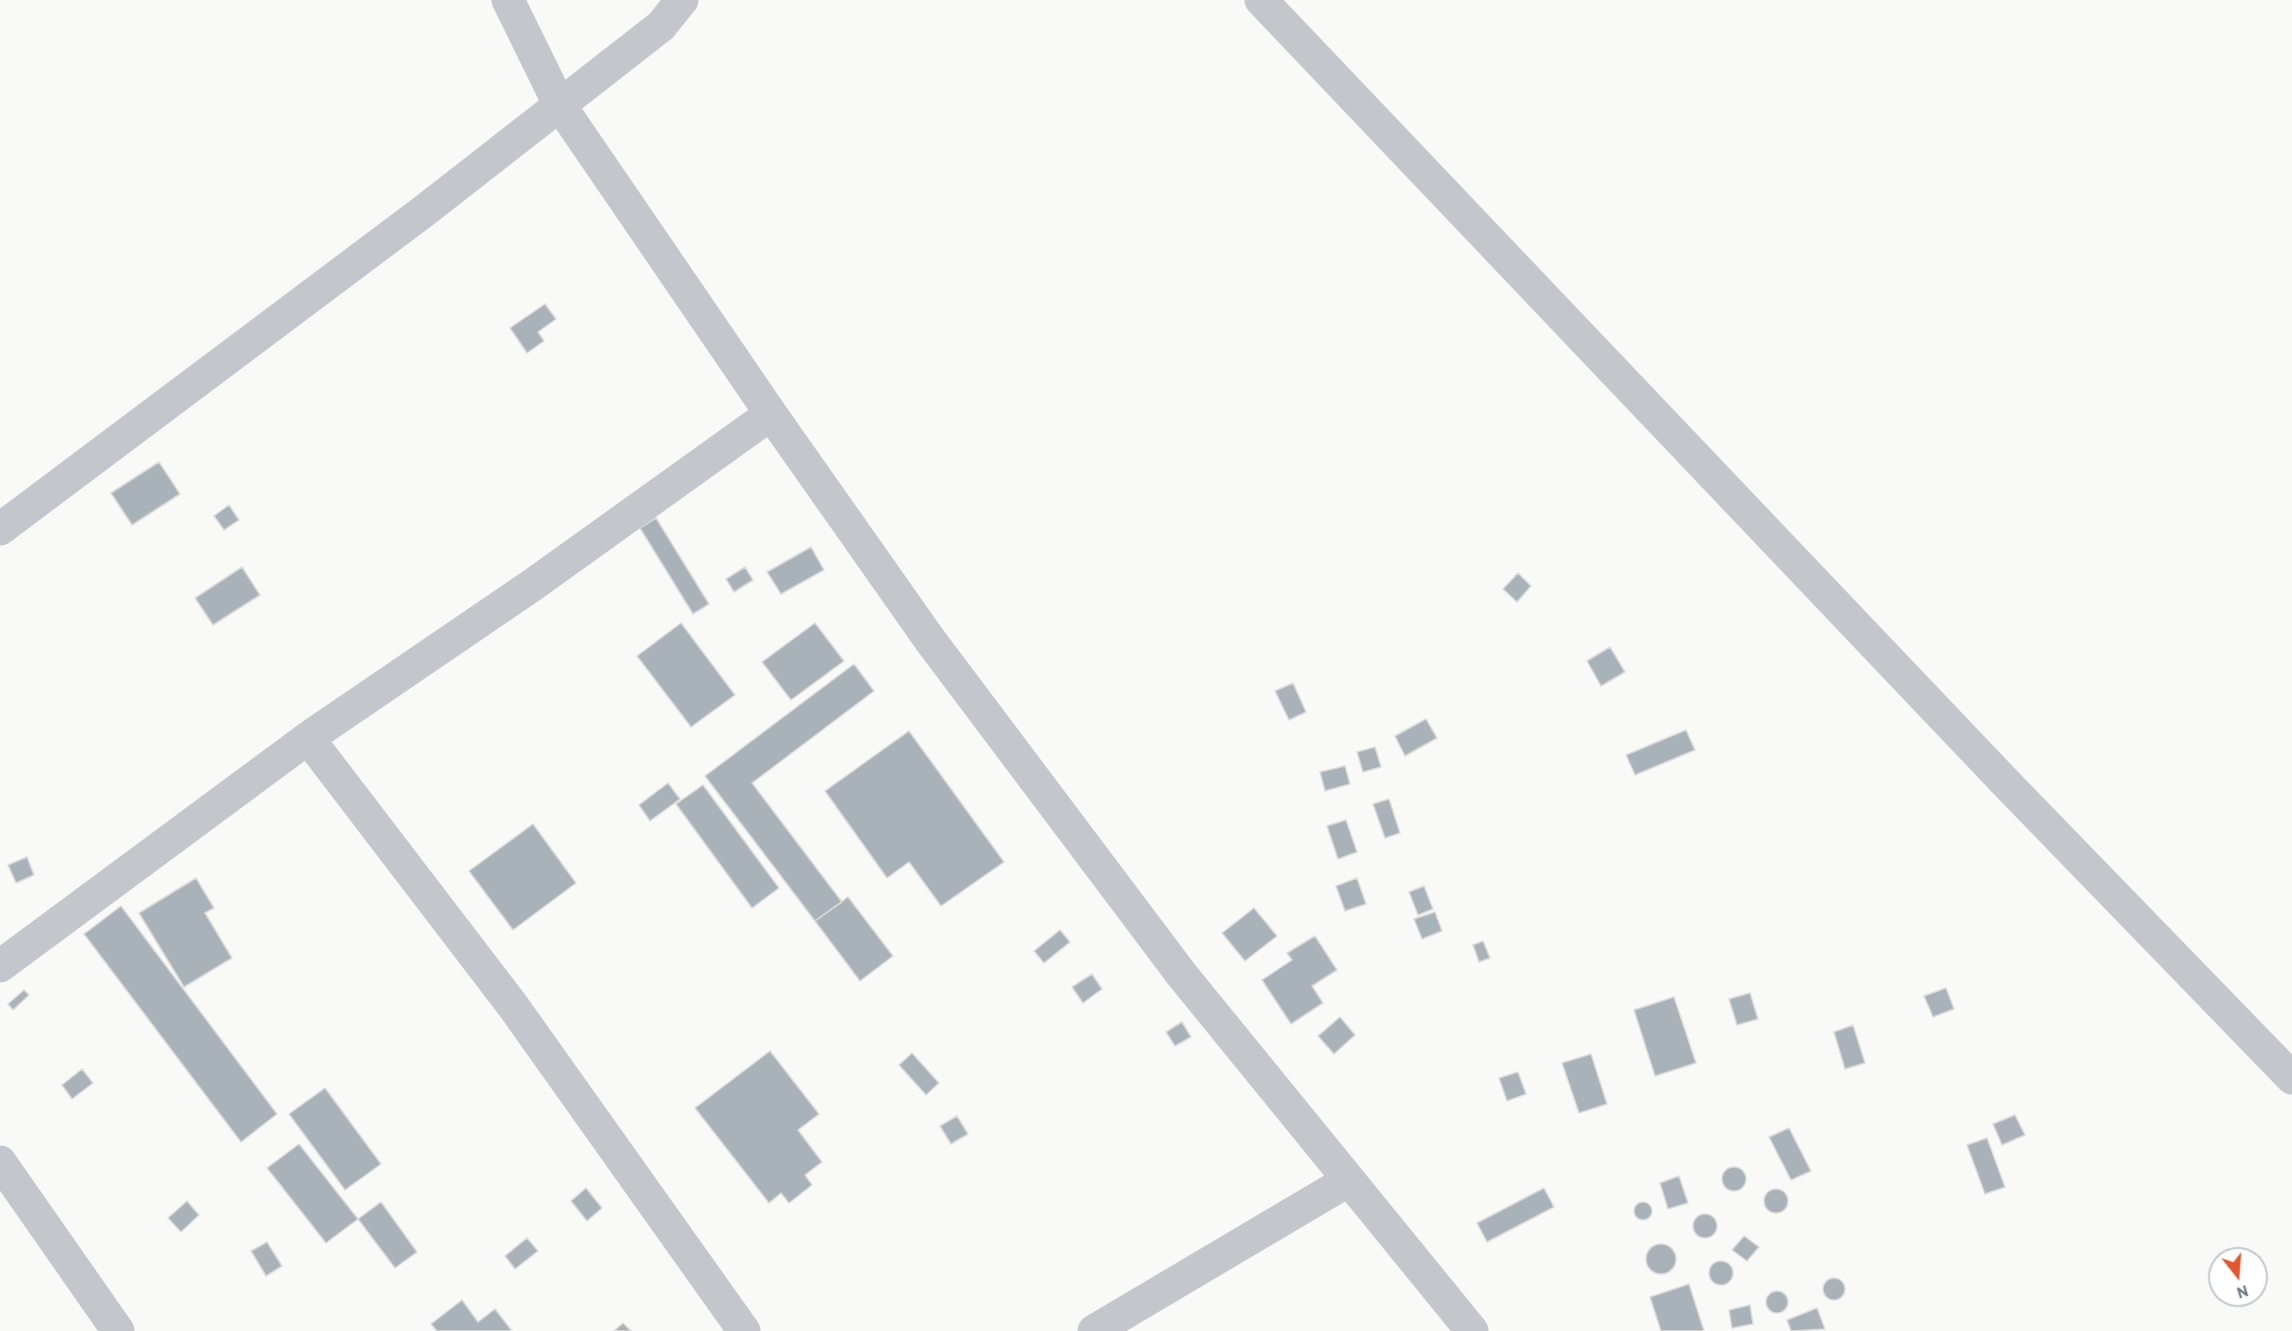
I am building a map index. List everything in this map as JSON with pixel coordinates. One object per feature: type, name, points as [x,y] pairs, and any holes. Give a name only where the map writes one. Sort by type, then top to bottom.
[{"type":"street","points":[[508,0],[559,104],[771,414],[930,640],[1182,975],[1472,1331]]},
{"type":"street","points":[[0,529],[424,211],[661,26],[682,0]]},
{"type":"street","points":[[1261,0],[1989,765],[2292,1078]]},
{"type":"street","points":[[0,966],[308,738],[531,586],[771,414]]},
{"type":"street","points":[[308,738],[513,1006],[744,1331]]},
{"type":"street","points":[[0,1162],[118,1331]]},
{"type":"street","points":[[1094,1331],[1349,1180]]},
{"type":"building","points":[[545,304],[556,319],[538,332],[544,341],[527,353],[510,328]]},
{"type":"building","points":[[159,462],[180,494],[132,525],[111,493]]},
{"type":"building","points":[[229,505],[239,520],[224,530],[214,516]]},
{"type":"building","points":[[656,518],[709,604],[693,614],[640,528]]},
{"type":"building","points":[[811,547],[824,570],[781,594],[767,572]]},
{"type":"building","points":[[242,567],[260,595],[213,625],[195,598]]},
{"type":"building","points":[[745,567],[753,580],[734,592],[726,579]]},
{"type":"building","points":[[1518,573],[1531,586],[1517,602],[1503,589]]},
{"type":"building","points":[[681,623],[735,695],[691,727],[637,656]]},
{"type":"building","points":[[815,623],[844,661],[791,700],[762,662]]},
{"type":"building","points":[[1610,647],[1625,672],[1601,686],[1587,661]]},
{"type":"building","points":[[854,664],[874,691],[752,783],[842,902],[815,921],[705,776]]},
{"type":"building","points":[[1293,683],[1306,712],[1289,720],[1275,691]]},
{"type":"building","points":[[1426,719],[1437,738],[1405,756],[1395,736]]},
{"type":"building","points":[[1686,730],[1695,750],[1635,775],[1626,755]]},
{"type":"building","points":[[909,731],[1004,862],[941,906],[909,862],[887,878],[825,791]]},
{"type":"building","points":[[1375,747],[1381,767],[1363,772],[1357,752]]},
{"type":"building","points":[[1345,766],[1350,784],[1325,791],[1320,772]]},
{"type":"building","points":[[668,783],[680,799],[650,821],[639,805]]},
{"type":"building","points":[[703,785],[779,888],[752,908],[676,804]]},
{"type":"building","points":[[1389,799],[1400,833],[1385,838],[1373,804]]},
{"type":"building","points":[[1346,820],[1357,852],[1338,859],[1327,826]]},
{"type":"building","points":[[533,824],[576,883],[513,930],[469,871]]},
{"type":"building","points":[[27,857],[34,875],[16,883],[8,865]]},
{"type":"building","points":[[196,878],[214,908],[205,913],[232,958],[184,987],[139,913]]},
{"type":"building","points":[[1357,878],[1366,904],[1345,911],[1336,886]]},
{"type":"building","points":[[1424,886],[1433,909],[1418,915],[1409,892]]},
{"type":"building","points":[[848,897],[893,956],[860,981],[815,921]]},
{"type":"building","points":[[121,906],[277,1114],[241,1142],[84,934]]},
{"type":"building","points":[[1254,908],[1277,936],[1245,961],[1222,933]]},
{"type":"building","points":[[1435,912],[1442,931],[1422,939],[1414,919]]},
{"type":"building","points":[[1060,930],[1070,942],[1044,963],[1034,951]]},
{"type":"building","points":[[1315,936],[1337,970],[1312,986],[1323,1003],[1291,1024],[1262,980],[1292,960],[1287,953]]},
{"type":"building","points":[[1483,941],[1490,958],[1479,962],[1473,945]]},
{"type":"building","points":[[1092,974],[1102,989],[1083,1003],[1072,987]]},
{"type":"building","points":[[1946,988],[1954,1009],[1933,1017],[1924,996]]},
{"type":"building","points":[[24,990],[29,995],[13,1010],[8,1004]]},
{"type":"building","points":[[1750,993],[1758,1019],[1737,1025],[1729,999]]},
{"type":"building","points":[[1674,997],[1696,1063],[1655,1076],[1634,1010]]},
{"type":"building","points":[[1340,1017],[1355,1035],[1334,1054],[1318,1036]]},
{"type":"building","points":[[1182,1022],[1191,1037],[1175,1046],[1166,1032]]},
{"type":"building","points":[[1853,1025],[1865,1063],[1845,1069],[1834,1032]]},
{"type":"building","points":[[770,1051],[819,1114],[798,1130],[822,1162],[805,1175],[812,1185],[789,1203],[781,1193],[769,1203],[695,1108]]},
{"type":"building","points":[[912,1053],[939,1083],[926,1095],[899,1065]]},
{"type":"building","points":[[1591,1054],[1607,1104],[1579,1113],[1562,1063]]},
{"type":"building","points":[[82,1069],[93,1083],[72,1099],[62,1085]]},
{"type":"building","points":[[1518,1072],[1526,1094],[1507,1101],[1499,1078]]},
{"type":"building","points":[[325,1088],[381,1164],[345,1190],[289,1114]]},
{"type":"building","points":[[2015,1115],[2025,1135],[2002,1145],[1993,1124]]},
{"type":"building","points":[[957,1116],[968,1134],[951,1144],[940,1126]]},
{"type":"building","points":[[1789,1128],[1811,1171],[1791,1180],[1769,1137]]},
{"type":"building","points":[[1987,1138],[2005,1187],[1985,1194],[1967,1145]]},
{"type":"building","points":[[299,1144],[358,1219],[326,1243],[267,1168]]},
{"type":"building","points":[[1734,1167],[1743,1170],[1746,1179],[1743,1188],[1734,1191],[1725,1188],[1722,1179],[1725,1170]]},
{"type":"building","points":[[1679,1176],[1688,1203],[1668,1209],[1660,1183]]},
{"type":"building","points":[[586,1188],[602,1208],[587,1221],[571,1201]]},
{"type":"building","points":[[1544,1188],[1554,1207],[1487,1242],[1477,1223]]},
{"type":"building","points":[[1776,1189],[1781,1190],[1787,1196],[1787,1206],[1781,1212],[1776,1213],[1771,1212],[1765,1206],[1764,1201],[1765,1196],[1771,1190]]},
{"type":"building","points":[[187,1201],[199,1215],[181,1232],[168,1218]]},
{"type":"building","points":[[381,1202],[417,1252],[395,1268],[358,1219]]},
{"type":"building","points":[[1643,1202],[1649,1205],[1652,1211],[1649,1217],[1643,1220],[1637,1217],[1634,1211],[1637,1205]]},
{"type":"building","points":[[1705,1214],[1713,1218],[1717,1226],[1713,1234],[1705,1238],[1697,1234],[1693,1226],[1697,1218]]},
{"type":"building","points":[[1744,1236],[1759,1247],[1747,1261],[1732,1250]]},
{"type":"building","points":[[527,1238],[538,1251],[515,1269],[505,1256]]},
{"type":"building","points":[[267,1242],[282,1266],[266,1276],[251,1251]]},
{"type":"building","points":[[1661,1244],[1667,1245],[1675,1253],[1675,1265],[1667,1273],[1661,1274],[1655,1273],[1647,1265],[1646,1259],[1647,1253],[1655,1245]]},
{"type":"building","points":[[1721,1261],[1730,1264],[1733,1273],[1730,1282],[1721,1285],[1712,1282],[1709,1273],[1712,1264]]},
{"type":"building","points":[[1834,1278],[1842,1281],[1845,1289],[1842,1297],[1834,1300],[1826,1297],[1823,1289],[1826,1281]]},
{"type":"building","points":[[1689,1284],[1704,1331],[1661,1331],[1650,1297]]},
{"type":"building","points":[[1777,1291],[1785,1294],[1788,1302],[1785,1310],[1777,1313],[1769,1310],[1766,1302],[1769,1294]]},
{"type":"building","points":[[462,1300],[478,1322],[495,1309],[512,1331],[437,1331],[431,1324]]},
{"type":"building","points":[[1750,1305],[1753,1324],[1732,1328],[1729,1310]]},
{"type":"building","points":[[1817,1308],[1825,1329],[1791,1331],[1787,1320]]},
{"type":"building","points":[[623,1323],[631,1331],[614,1331]]}]
